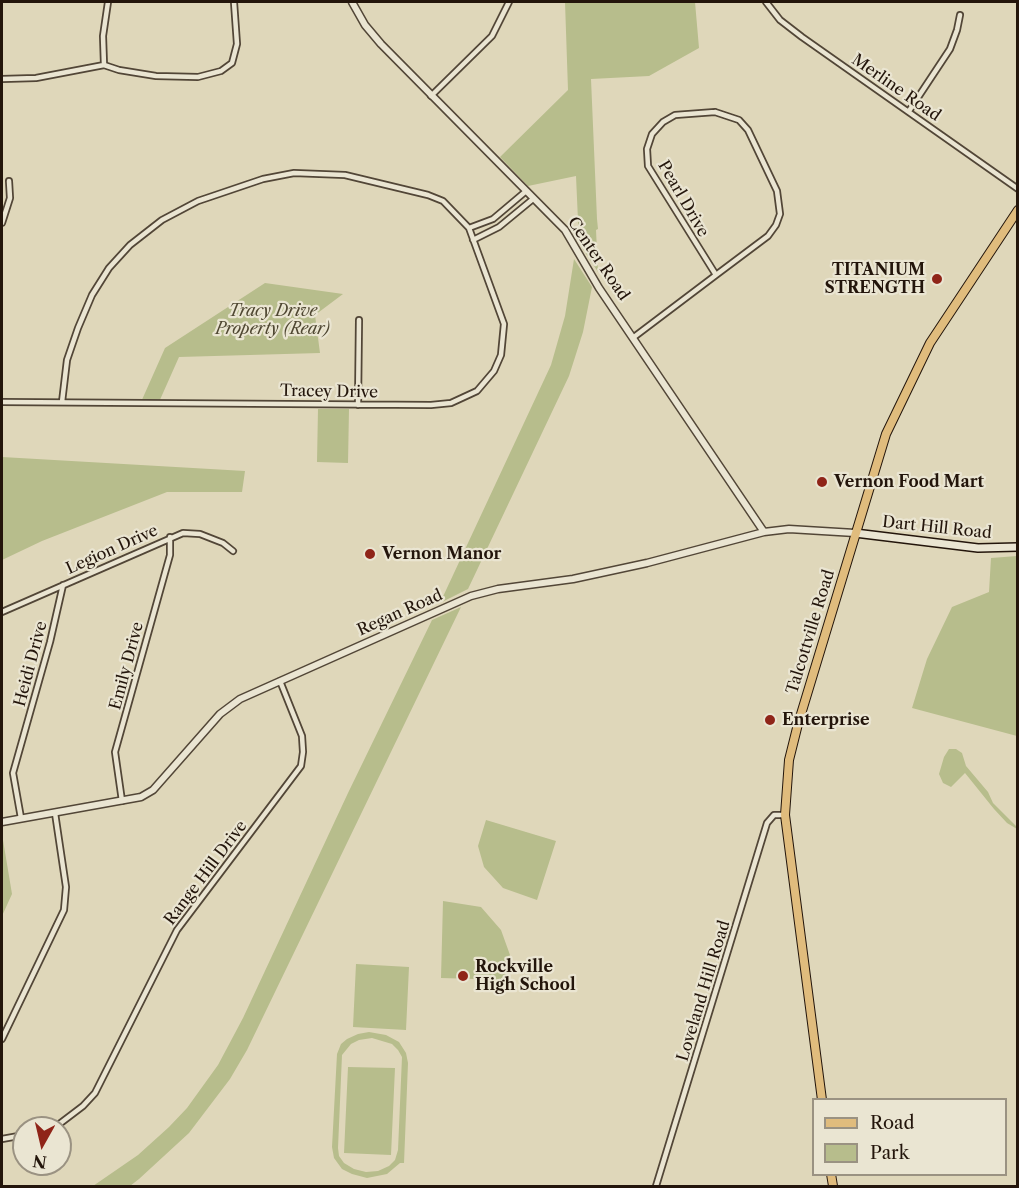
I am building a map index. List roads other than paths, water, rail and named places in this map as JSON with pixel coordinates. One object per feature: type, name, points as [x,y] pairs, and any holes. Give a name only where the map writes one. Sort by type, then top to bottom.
[{"type":"main road","name":"Talcottville Road","points":[[822,1098],[785,815],[788,769],[793,742],[886,434],[930,343],[1017,210]]},
{"type":"main road","name":"Dart Hill Road","points":[[855,533],[978,548],[1017,547]]},
{"type":"street","points":[[104,65],[104,36],[108,2]]},
{"type":"street","points":[[2,79],[36,78],[104,65],[156,76],[198,77],[221,71],[232,63],[237,44],[234,2]]},
{"type":"street","name":"Center Road","points":[[352,2],[365,25],[381,44],[565,230],[599,288],[764,532]]},
{"type":"street","points":[[431,96],[492,36],[509,2]]},
{"type":"street","name":"Merline Road","points":[[766,2],[780,20],[802,37],[1017,189]]},
{"type":"street","points":[[909,111],[950,49],[960,15]]},
{"type":"street","name":"Pearl Drive","points":[[634,338],[768,236],[780,214],[777,191],[755,141],[739,120],[716,112],[675,115],[663,122],[652,134],[647,149],[648,166],[683,226],[716,274]]},
{"type":"street","points":[[63,402],[67,360],[92,295],[109,268],[130,245],[162,220],[198,201],[263,179],[294,173],[345,175],[428,195],[443,201],[469,228],[493,219],[525,192]]},
{"type":"street","points":[[2,223],[10,198],[9,181]]},
{"type":"street","points":[[472,240],[499,227],[533,199]]},
{"type":"street","name":"Tracey Drive","points":[[2,402],[358,405],[451,403],[477,391],[494,371],[501,355],[504,324],[469,228]]},
{"type":"street","points":[[358,405],[359,320]]},
{"type":"street","name":"Regan Road","points":[[2,822],[141,797],[153,790],[227,708],[240,699],[471,596],[498,589],[573,579],[639,565],[764,532],[789,529],[855,533]]},
{"type":"street","name":"Legion Drive","points":[[2,612],[183,533],[200,534],[223,543],[233,551]]},
{"type":"street","name":"Emily Drive","points":[[123,801],[115,752],[170,555],[170,537]]},
{"type":"street","name":"Heidi Drive","points":[[21,818],[13,773],[50,642],[63,585]]},
{"type":"street","name":"Range Hill Drive","points":[[70,1116],[95,1093],[177,930],[301,766],[302,736],[280,681]]},
{"type":"street","points":[[2,1039],[64,910],[65,867],[55,813]]},
{"type":"street","name":"Loveland Hill Road","points":[[656,1186],[767,823],[774,815],[785,815]]},
{"type":"place","name":"TITANIUM STRENGTH","points":[[937,279]]},
{"type":"place","name":"Vernon Food Mart","points":[[822,482]]},
{"type":"place","name":"Vernon Manor","points":[[370,554]]},
{"type":"place","name":"Enterprise","points":[[770,720]]},
{"type":"place","name":"Rockville High School","points":[[463,976]]},
{"type":"park label","name":"Tracy Drive Property (Rear)","points":[[273,320]]}]
